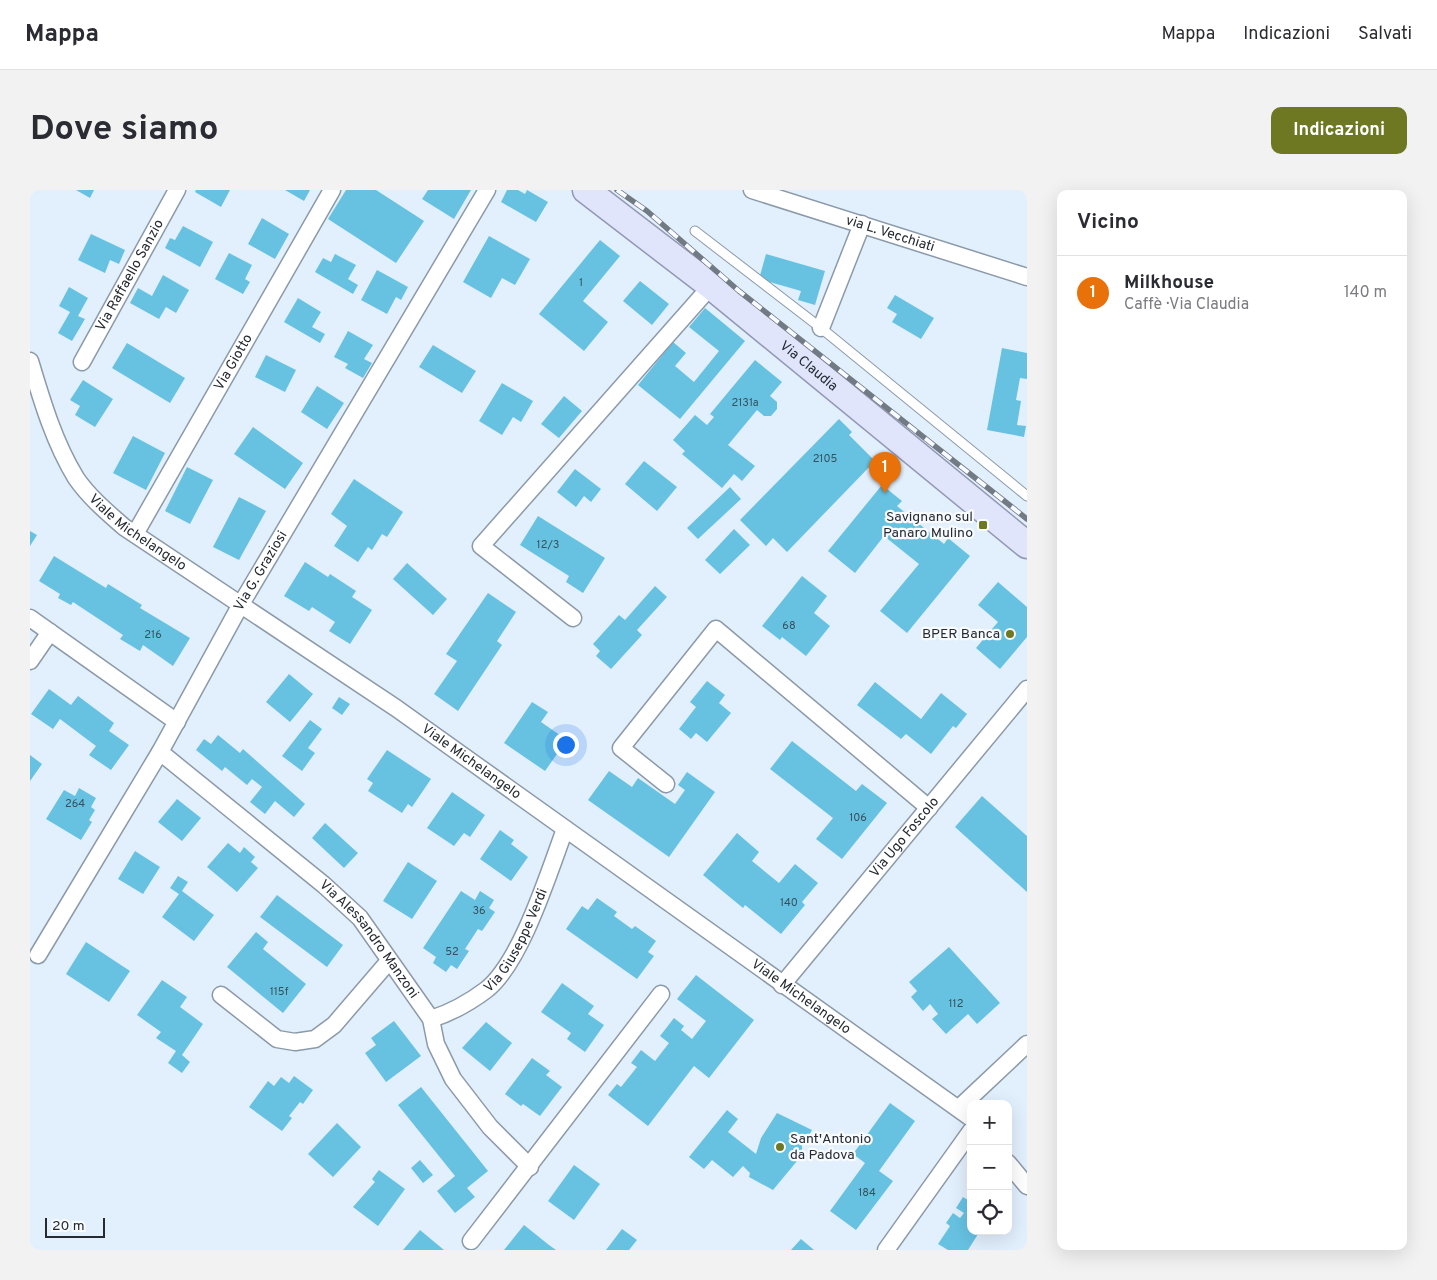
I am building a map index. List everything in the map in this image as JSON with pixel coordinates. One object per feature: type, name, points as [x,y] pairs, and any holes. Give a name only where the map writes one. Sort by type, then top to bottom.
[{"type":"main road","name":"Via Claudia","points":[[586,190],[711,286],[1027,546]]},
{"type":"street","name":"Via Raffaello Sanzio","points":[[82,362],[177,190]]},
{"type":"street","name":"Via Giotto","points":[[135,534],[332,190]]},
{"type":"street","name":"Via G. Graziosi","points":[[38,955],[160,752],[241,604],[487,190]]},
{"type":"street","name":"via L. Vecchiati","points":[[752,190],[1027,277]]},
{"type":"street","points":[[820,328],[862,224]]},
{"type":"street","points":[[573,618],[481,546],[711,286]]},
{"type":"street","name":"Viale Michelangelo","points":[[30,361],[49,422],[76,478],[96,503],[135,534],[396,708],[782,985],[965,1113]]},
{"type":"street","points":[[30,618],[177,722]]},
{"type":"street","points":[[666,784],[621,748],[716,629],[929,808]]},
{"type":"street","points":[[30,661],[50,632]]},
{"type":"street","name":"Via Ugo Foscolo","points":[[782,985],[1027,689]]},
{"type":"street","name":"Via Alessandro Manzoni","points":[[160,752],[332,892],[360,918],[431,1019],[436,1044],[452,1079],[490,1127],[530,1167]]},
{"type":"street","name":"Via Giuseppe Verdi","points":[[431,1019],[444,1015],[487,990],[516,954],[565,829]]},
{"type":"street","points":[[221,995],[276,1039],[295,1042],[315,1038],[334,1025],[389,961]]},
{"type":"street","points":[[471,1241],[530,1167],[661,994]]},
{"type":"street","points":[[965,1113],[1027,1044]]},
{"type":"street","points":[[886,1250],[967,1137]]},
{"type":"street","points":[[1012,1168],[1027,1186]]},
{"type":"lane","points":[[695,231],[820,328],[1027,496]]},
{"type":"building","points":[[76,190],[94,190],[90,198]]},
{"type":"building","points":[[196,190],[230,190],[221,207],[195,192]]},
{"type":"building","points":[[285,190],[310,190],[304,201]]},
{"type":"building","points":[[346,190],[376,190],[424,221],[396,263],[328,219]]},
{"type":"building","points":[[428,190],[471,190],[454,219],[422,199]]},
{"type":"building","points":[[507,190],[518,190],[525,194],[527,190],[548,202],[536,222],[501,202]]},
{"type":"building","points":[[262,218],[289,234],[275,259],[248,244]]},
{"type":"building","points":[[183,226],[213,242],[200,267],[165,248],[170,238],[175,240]]},
{"type":"building","points":[[91,234],[125,250],[119,264],[110,260],[105,273],[78,260]]},
{"type":"building","points":[[489,236],[530,259],[515,285],[502,278],[491,298],[463,282]]},
{"type":"building","points":[[600,240],[620,256],[583,301],[608,322],[584,351],[539,314]]},
{"type":"building","points":[[229,253],[252,265],[245,279],[250,282],[243,294],[215,279]]},
{"type":"building","points":[[335,254],[356,265],[348,279],[358,285],[353,294],[315,272],[323,258],[331,262]]},
{"type":"building","points":[[766,254],[825,271],[815,305],[798,300],[801,291],[759,279]]},
{"type":"building","points":[[377,270],[408,287],[401,300],[396,297],[387,314],[361,300]]},
{"type":"building","points":[[163,275],[189,290],[176,313],[166,307],[159,319],[130,303],[138,288],[152,296]]},
{"type":"building","points":[[640,281],[669,304],[652,325],[623,301]]},
{"type":"building","points":[[69,287],[88,298],[78,316],[85,319],[72,341],[58,333],[70,312],[59,306]]},
{"type":"building","points":[[895,295],[934,318],[921,339],[892,322],[897,314],[887,308]]},
{"type":"building","points":[[298,298],[321,312],[312,327],[325,334],[320,343],[284,322]]},
{"type":"building","points":[[705,308],[745,341],[680,419],[638,385],[673,342],[686,353],[675,366],[694,382],[719,351],[689,327]]},
{"type":"building","points":[[348,331],[373,345],[364,359],[372,363],[363,378],[345,368],[348,364],[334,357]]},
{"type":"building","points":[[127,343],[185,378],[170,403],[112,368]]},
{"type":"building","points":[[433,345],[476,371],[462,393],[419,367]]},
{"type":"building","points":[[1002,348],[1027,353],[1027,379],[1020,378],[1016,400],[1021,401],[1017,425],[1026,426],[1024,437],[987,430]]},
{"type":"building","points":[[266,355],[296,370],[285,392],[255,377]]},
{"type":"building","points":[[755,360],[782,382],[770,396],[777,402],[777,409],[771,416],[764,416],[757,410],[728,445],[755,466],[742,481],[734,474],[722,488],[682,454],[685,451],[673,440],[695,415],[707,425],[714,417],[710,414]]},
{"type":"building","points":[[83,380],[113,399],[95,427],[75,415],[80,406],[70,400]]},
{"type":"building","points":[[502,383],[533,401],[521,422],[513,417],[502,435],[479,421]]},
{"type":"building","points":[[317,386],[344,403],[327,429],[301,412]]},
{"type":"building","points":[[564,396],[582,411],[559,438],[541,424]]},
{"type":"building","points":[[839,419],[852,432],[849,435],[875,461],[787,552],[773,538],[766,546],[740,520]]},
{"type":"building","points":[[253,427],[303,463],[285,489],[234,454]]},
{"type":"building","points":[[133,436],[165,453],[146,490],[113,473]]},
{"type":"building","points":[[644,461],[677,487],[657,511],[625,484]]},
{"type":"building","points":[[187,467],[213,480],[190,524],[165,511]]},
{"type":"building","points":[[575,469],[601,489],[591,502],[584,496],[576,507],[557,492]]},
{"type":"building","points":[[354,479],[403,512],[387,537],[382,534],[372,550],[368,547],[358,562],[334,546],[347,526],[331,514]]},
{"type":"building","points":[[882,485],[902,501],[897,506],[944,544],[948,538],[970,556],[907,633],[880,611],[919,564],[884,536],[855,573],[828,551]]},
{"type":"building","points":[[730,487],[741,499],[698,539],[687,528]]},
{"type":"building","points":[[239,497],[266,511],[239,560],[213,547]]},
{"type":"building","points":[[538,516],[605,558],[583,593],[566,582],[569,576],[520,545]]},
{"type":"building","points":[[734,529],[750,545],[720,574],[705,560]]},
{"type":"building","points":[[30,531],[37,535],[30,546]]},
{"type":"building","points":[[54,556],[106,588],[108,584],[142,605],[140,608],[190,638],[173,666],[143,645],[140,651],[120,639],[123,635],[73,602],[71,605],[58,598],[60,594],[39,581]]},
{"type":"building","points":[[305,562],[328,577],[330,574],[356,591],[352,597],[372,610],[350,644],[329,631],[335,622],[312,607],[309,611],[284,596]]},
{"type":"building","points":[[407,563],[447,599],[433,615],[393,579]]},
{"type":"building","points":[[802,576],[827,596],[814,613],[830,626],[806,656],[782,637],[780,640],[762,626]]},
{"type":"building","points":[[998,582],[1027,607],[1027,637],[1000,669],[976,648],[998,622],[978,605]]},
{"type":"building","points":[[655,586],[667,597],[637,630],[642,635],[611,669],[596,656],[600,651],[593,644],[619,615],[625,620]]},
{"type":"building","points":[[488,593],[516,612],[497,641],[502,645],[458,711],[434,694],[457,661],[446,654]]},
{"type":"building","points":[[289,674],[313,694],[290,722],[266,702]]},
{"type":"building","points":[[707,681],[725,695],[719,703],[731,713],[707,742],[696,733],[691,739],[679,729],[696,707],[690,702]]},
{"type":"building","points":[[875,682],[921,719],[941,693],[967,714],[956,728],[953,726],[931,754],[906,734],[901,739],[857,705]]},
{"type":"building","points":[[49,689],[71,705],[78,696],[114,723],[109,731],[129,745],[111,770],[89,755],[96,746],[60,719],[53,729],[31,714]]},
{"type":"building","points":[[339,697],[350,704],[342,715],[332,708]]},
{"type":"building","points":[[532,702],[548,712],[541,722],[567,740],[545,771],[504,743]]},
{"type":"building","points":[[310,720],[322,729],[308,748],[315,753],[302,771],[282,756]]},
{"type":"building","points":[[218,735],[240,753],[243,749],[305,804],[294,817],[275,801],[265,814],[250,802],[262,787],[252,779],[247,785],[225,767],[222,771],[196,750],[204,739],[211,744]]},
{"type":"building","points":[[792,741],[856,791],[862,784],[887,803],[842,859],[816,839],[833,818],[770,769]]},
{"type":"building","points":[[387,750],[431,779],[412,807],[408,804],[402,813],[368,791],[373,783],[367,779]]},
{"type":"building","points":[[30,755],[42,764],[30,781]]},
{"type":"building","points":[[609,771],[632,787],[638,778],[675,804],[685,790],[678,785],[687,772],[715,792],[669,857],[588,800]]},
{"type":"building","points":[[79,788],[96,798],[91,807],[95,810],[89,820],[92,822],[81,840],[46,819],[64,790],[75,796]]},
{"type":"building","points":[[452,792],[485,815],[470,837],[464,833],[454,846],[427,828]]},
{"type":"building","points":[[982,796],[1027,836],[1027,892],[955,827]]},
{"type":"building","points":[[177,799],[201,818],[182,841],[158,822]]},
{"type":"building","points":[[325,823],[358,853],[344,868],[312,838]]},
{"type":"building","points":[[500,830],[514,840],[511,844],[528,857],[511,881],[480,859]]},
{"type":"building","points":[[737,833],[759,852],[752,861],[779,883],[795,864],[818,883],[802,902],[805,905],[781,934],[745,905],[743,908],[703,875]]},
{"type":"building","points":[[228,843],[240,853],[244,847],[255,857],[251,862],[258,868],[237,892],[207,867]]},
{"type":"building","points":[[135,851],[160,867],[143,894],[118,879]]},
{"type":"building","points":[[408,862],[437,881],[412,919],[383,901]]},
{"type":"building","points":[[178,876],[188,882],[182,891],[214,915],[194,941],[162,917],[179,894],[170,888]]},
{"type":"building","points":[[461,891],[475,900],[480,891],[494,900],[489,908],[495,912],[482,931],[478,929],[465,949],[469,951],[457,969],[451,965],[446,972],[433,963],[436,957],[423,948]]},
{"type":"building","points":[[277,895],[343,945],[327,967],[260,917]]},
{"type":"building","points":[[597,898],[617,912],[614,916],[632,929],[635,926],[656,941],[648,952],[654,956],[637,979],[566,929],[582,906],[588,910]]},
{"type":"building","points":[[256,932],[268,942],[263,949],[306,984],[283,1013],[227,967]]},
{"type":"building","points":[[86,942],[130,971],[109,1002],[66,974]]},
{"type":"building","points":[[949,947],[1000,1003],[977,1024],[968,1014],[946,1034],[932,1019],[938,1014],[930,1004],[923,1011],[911,997],[917,991],[909,982]]},
{"type":"building","points":[[696,975],[754,1020],[709,1078],[694,1066],[648,1126],[608,1095],[617,1084],[621,1087],[637,1067],[631,1063],[641,1050],[655,1061],[669,1043],[660,1036],[674,1018],[684,1026],[681,1030],[692,1039],[706,1021],[677,999]]},
{"type":"building","points":[[162,980],[187,997],[180,1007],[203,1024],[182,1055],[190,1062],[182,1073],[168,1063],[176,1051],[156,1038],[161,1032],[137,1015]]},
{"type":"building","points":[[562,983],[594,1006],[588,1014],[604,1025],[585,1052],[567,1039],[571,1033],[541,1012]]},
{"type":"building","points":[[394,1021],[421,1056],[386,1082],[365,1053],[376,1045],[371,1038]]},
{"type":"building","points":[[486,1022],[512,1043],[490,1071],[462,1048]]},
{"type":"building","points":[[532,1058],[550,1071],[546,1075],[562,1087],[540,1116],[523,1104],[521,1106],[505,1094]]},
{"type":"building","points":[[294,1076],[313,1090],[303,1104],[300,1102],[289,1116],[292,1118],[282,1131],[249,1107],[268,1081],[274,1086],[281,1077],[289,1083]]},
{"type":"building","points":[[421,1087],[488,1171],[467,1188],[475,1197],[455,1213],[437,1191],[455,1176],[398,1105]]},
{"type":"building","points":[[890,1103],[915,1121],[879,1171],[893,1181],[856,1230],[830,1211],[865,1163],[853,1154]]},
{"type":"building","points":[[727,1110],[738,1119],[728,1132],[756,1154],[761,1138],[777,1113],[812,1130],[807,1139],[802,1137],[802,1155],[773,1190],[749,1177],[750,1173],[743,1166],[733,1177],[712,1160],[704,1169],[689,1157]]},
{"type":"building","points":[[337,1123],[361,1147],[333,1177],[308,1154]]},
{"type":"building","points":[[420,1160],[433,1175],[423,1183],[411,1168]]},
{"type":"building","points":[[574,1165],[600,1184],[574,1220],[548,1201]]},
{"type":"building","points":[[379,1170],[405,1189],[378,1226],[353,1207],[375,1182],[372,1179]]},
{"type":"building","points":[[963,1197],[967,1199],[967,1235],[977,1235],[968,1250],[948,1250],[938,1244],[950,1226],[946,1223],[953,1213],[960,1218],[964,1213],[956,1208]]},
{"type":"building","points":[[524,1225],[549,1245],[556,1250],[504,1250]]},
{"type":"building","points":[[622,1229],[637,1240],[629,1250],[606,1250]]},
{"type":"building","points":[[420,1230],[444,1250],[403,1250]]},
{"type":"building","points":[[801,1239],[814,1250],[791,1250]]},
{"type":"railway","points":[[617,190],[647,211],[739,291],[1027,519]]},
{"type":"place","name":"Milkhouse","points":[[885,493]]},
{"type":"place","name":"Savignano sul Panaro Mulino","points":[[983,525]]},
{"type":"place","name":"BPER Banca","points":[[1010,634]]},
{"type":"place","name":"Sant'Antonio da Padova","points":[[780,1147]]}]
